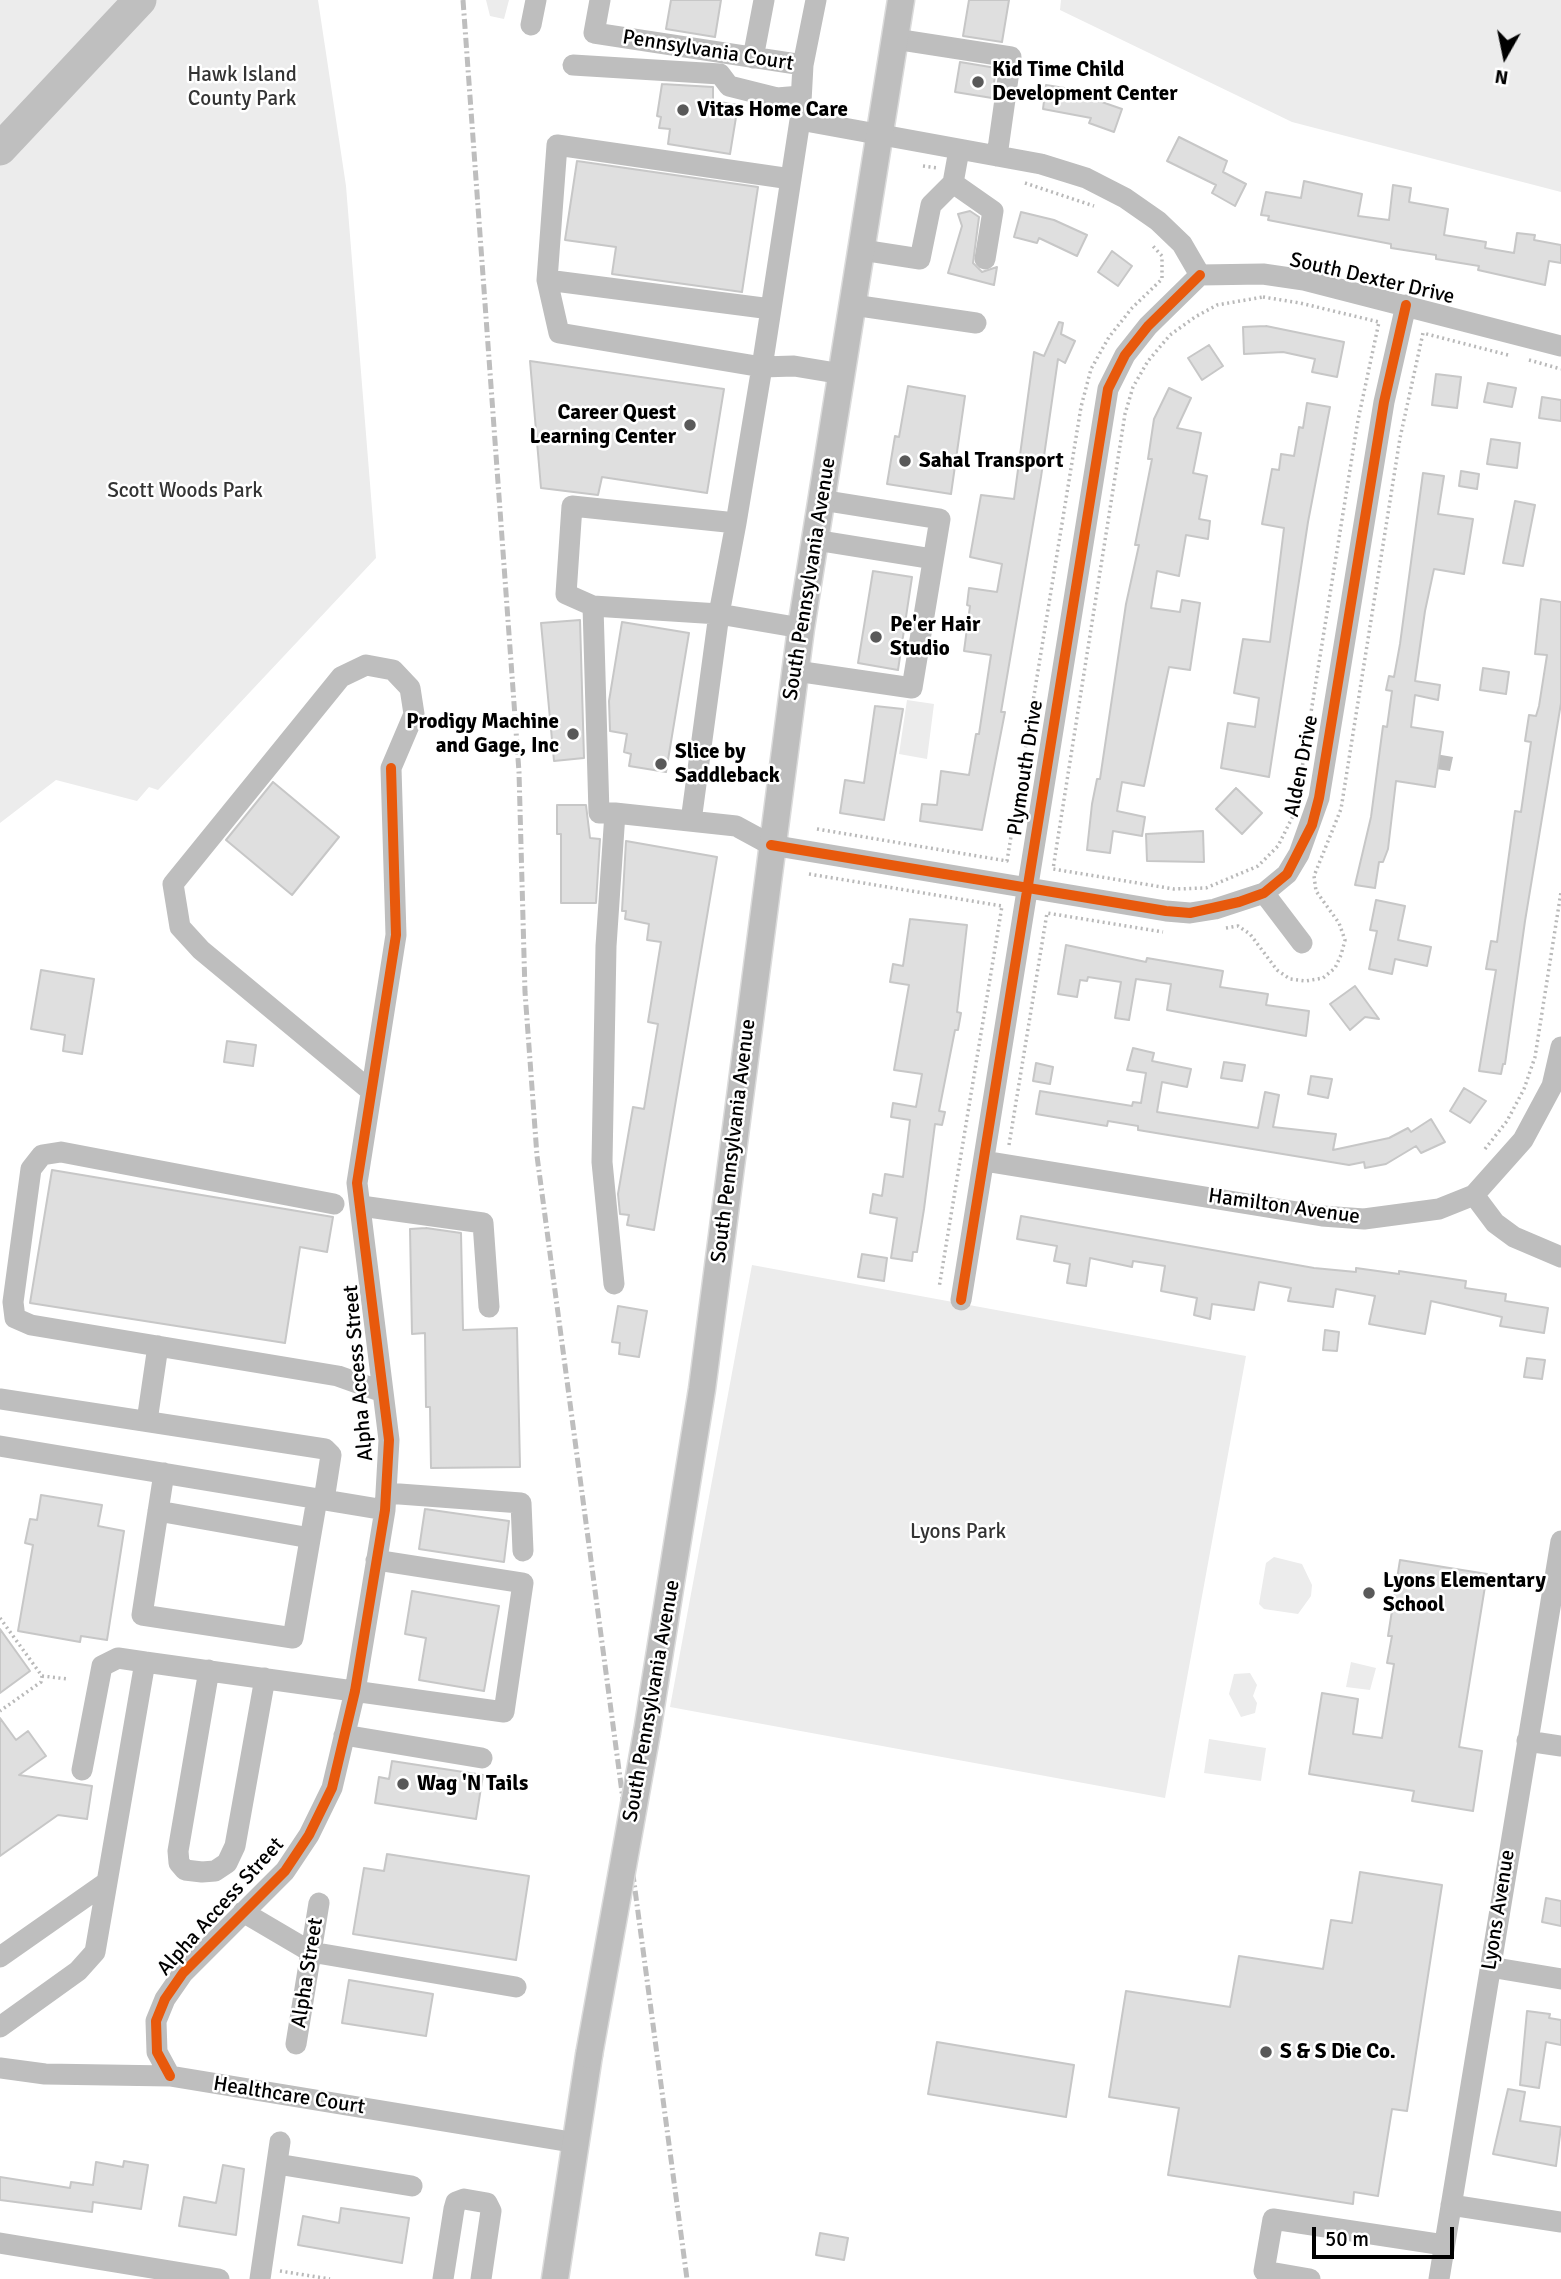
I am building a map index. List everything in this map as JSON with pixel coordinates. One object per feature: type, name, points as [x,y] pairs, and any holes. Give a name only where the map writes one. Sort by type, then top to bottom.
[{"type":"main road","name":"South Pennsylvania Avenue","points":[[555,2279],[589,2055],[647,1732],[702,1389],[801,628],[901,0]]},
{"type":"street","points":[[531,25],[536,0]]},
{"type":"street","name":"Pennsylvania Court","points":[[600,0],[594,33],[803,65],[800,120],[762,367],[719,614],[691,821]]},
{"type":"street","points":[[753,58],[764,0]]},
{"type":"street","points":[[803,65],[816,0]]},
{"type":"street","points":[[895,39],[1011,57],[997,156]]},
{"type":"street","points":[[573,65],[720,74],[729,86],[777,98],[801,96]]},
{"type":"street","points":[[800,120],[1041,164],[1086,178],[1125,198],[1158,221],[1182,244],[1200,275]]},
{"type":"street","points":[[791,179],[557,145],[547,280],[559,333],[762,367],[794,366],[842,374]]},
{"type":"street","points":[[862,250],[920,258],[931,205],[954,177],[959,150]]},
{"type":"street","points":[[954,177],[993,211],[985,259]]},
{"type":"street","name":"South Dexter Drive","points":[[1200,275],[1263,274],[1304,280],[1561,346]]},
{"type":"street","name":"Plymouth Drive","points":[[961,1300],[1108,389],[1125,355],[1148,326],[1200,275]]},
{"type":"street","points":[[547,280],[771,309]]},
{"type":"street","points":[[853,305],[976,323]]},
{"type":"street","name":"Alden Drive","points":[[615,813],[736,826],[771,845],[1166,911],[1215,909],[1264,893],[1287,874],[1299,854],[1319,798],[1384,402],[1406,305]]},
{"type":"street","points":[[796,671],[912,688],[940,519],[821,500]]},
{"type":"street","points":[[736,523],[572,506],[566,594],[593,606],[719,614],[801,628]]},
{"type":"street","points":[[815,540],[933,559]]},
{"type":"street","points":[[593,606],[599,813],[615,813],[606,946],[602,1162],[614,1284]]},
{"type":"street","name":"Alpha Access Street","points":[[170,2076],[157,2052],[156,2021],[165,1999],[183,1973],[285,1871],[309,1835],[332,1788],[355,1691],[385,1502],[389,1440],[357,1183],[397,935],[391,768],[414,714],[410,688],[393,670],[366,665],[341,677],[173,884],[180,926],[201,950],[371,1091]]},
{"type":"street","points":[[1264,893],[1303,943]]},
{"type":"street","points":[[1561,1047],[1552,1086],[1539,1115],[1523,1140],[1474,1195],[1495,1223],[1514,1237],[1561,1257]]},
{"type":"street","points":[[334,1204],[61,1152],[42,1155],[31,1169],[13,1302],[15,1318],[31,1325],[338,1376],[383,1392]]},
{"type":"street","name":"Hamilton Avenue","points":[[984,1161],[1322,1216],[1364,1219],[1439,1209],[1474,1195]]},
{"type":"street","points":[[361,1206],[483,1223],[489,1307]]},
{"type":"street","points":[[147,1421],[158,1346]]},
{"type":"street","points":[[0,1399],[325,1449],[331,1454],[310,1538],[293,1639],[142,1615],[164,1473]]},
{"type":"street","points":[[0,1446],[320,1499],[521,1503],[523,1551]]},
{"type":"street","points":[[158,1511],[310,1538]]},
{"type":"street","name":"Lyons Avenue","points":[[1439,2279],[1561,1541]]},
{"type":"street","points":[[82,1770],[102,1665],[118,1658],[504,1713],[523,1583],[376,1560]]},
{"type":"street","points":[[0,2027],[78,1971],[95,1952],[145,1662]]},
{"type":"street","points":[[209,1671],[178,1851],[179,1863],[185,1870],[215,1871],[228,1863],[236,1846],[265,1678]]},
{"type":"street","points":[[344,1735],[482,1758]]},
{"type":"street","points":[[1527,1741],[1561,1746]]},
{"type":"street","points":[[0,1957],[107,1882]]},
{"type":"street","name":"Alpha Street","points":[[296,2044],[319,1903]]},
{"type":"street","points":[[243,1912],[312,1952],[516,1987]]},
{"type":"street","points":[[1490,1967],[1561,1979]]},
{"type":"street","name":"Healthcare Court","points":[[0,2068],[45,2074],[170,2076],[577,2143]]},
{"type":"street","points":[[268,2275],[280,2142]]},
{"type":"street","points":[[277,2164],[412,2186]]},
{"type":"street","points":[[443,2279],[454,2209],[456,2202],[464,2199],[487,2203],[491,2211],[481,2279]]},
{"type":"street","points":[[1451,2205],[1561,2222]]},
{"type":"street","points":[[1310,2279],[1264,2271],[1273,2219],[1444,2245]]},
{"type":"street","points":[[0,2243],[219,2279]]},
{"type":"path","points":[[923,166],[954,177]]},
{"type":"path","points":[[1020,181],[1066,194],[1098,208]]},
{"type":"path","points":[[817,829],[1007,861],[1081,407],[1091,369],[1109,337],[1132,308],[1162,279],[1162,256],[1148,241]]},
{"type":"path","points":[[1263,297],[1300,303],[1379,322],[1358,420],[1295,812],[1278,846],[1258,866],[1206,888],[1174,889],[1053,869],[1125,414],[1133,387],[1148,360],[1170,335],[1195,317],[1217,305],[1244,298],[1263,297]]},
{"type":"path","points":[[1223,928],[1238,926],[1250,934],[1277,970],[1290,979],[1306,981],[1323,978],[1335,968],[1345,940],[1339,923],[1316,891],[1314,876],[1341,809],[1400,438],[1423,333],[1511,356]]},
{"type":"path","points":[[1524,359],[1561,369]]},
{"type":"path","points":[[809,874],[1002,906],[939,1288]]},
{"type":"path","points":[[1485,1149],[1507,1121],[1524,1089],[1535,1057],[1561,892]]},
{"type":"path","points":[[1006,1164],[1047,913],[1171,933]]},
{"type":"path","points":[[0,1618],[42,1676],[41,1682],[0,1711]]},
{"type":"path","points":[[42,1676],[68,1679]]},
{"type":"path","points":[[268,2275],[330,2279]]},
{"type":"green space","name":"Scott Woods Park","points":[[0,0],[318,0],[346,186],[376,558],[158,790],[149,787],[137,801],[56,780],[0,823]]},
{"type":"green space","points":[[486,0],[509,0],[504,19],[490,16]]},
{"type":"green space","points":[[1061,0],[1561,0],[1561,192],[1292,122],[1060,10]]},
{"type":"green space","points":[[907,700],[934,704],[927,759],[899,754]]},
{"type":"green space","name":"Lyons Park","points":[[752,1265],[1246,1356],[1165,1798],[670,1707]]},
{"type":"green space","points":[[1274,1557],[1302,1564],[1312,1585],[1311,1596],[1298,1614],[1264,1609],[1259,1604],[1266,1563]]},
{"type":"green space","points":[[1351,1662],[1376,1668],[1370,1690],[1346,1687]]},
{"type":"green space","points":[[1250,1673],[1257,1685],[1253,1696],[1257,1703],[1255,1713],[1241,1717],[1229,1694],[1234,1674]]},
{"type":"green space","points":[[1209,1739],[1266,1748],[1261,1781],[1204,1773]]},
{"type":"shaded area","points":[[1424,752],[1453,757],[1450,771],[1422,767]]},
{"type":"building","points":[[671,0],[721,0],[715,37],[666,29]]},
{"type":"building","points":[[969,0],[1009,0],[1002,42],[963,36]]},
{"type":"building","name":"Kid Time Child Development Center","points":[[960,62],[996,68],[992,98],[955,92]]},
{"type":"building","points":[[662,84],[713,87],[713,101],[738,105],[730,154],[668,144],[670,129],[659,128],[661,117],[657,116]]},
{"type":"building","points":[[1046,85],[1089,92],[1096,95],[1096,100],[1122,109],[1114,132],[1089,123],[1091,118],[1043,109]]},
{"type":"building","points":[[1179,137],[1227,161],[1223,172],[1246,184],[1235,206],[1212,193],[1216,185],[1167,161]]},
{"type":"building","points":[[577,161],[758,187],[742,292],[612,274],[616,247],[565,240]]},
{"type":"building","points":[[1304,181],[1362,194],[1358,216],[1389,220],[1393,185],[1411,188],[1409,202],[1448,209],[1444,235],[1486,242],[1485,248],[1514,253],[1517,233],[1535,235],[1534,240],[1561,245],[1561,263],[1549,261],[1545,285],[1478,270],[1479,266],[1436,259],[1436,255],[1391,248],[1391,244],[1268,220],[1269,216],[1261,215],[1266,192],[1301,198]]},
{"type":"building","points":[[970,211],[979,217],[973,263],[982,272],[997,267],[994,285],[948,273],[962,226],[958,214]]},
{"type":"building","points":[[1021,212],[1054,220],[1087,235],[1077,256],[1039,238],[1037,243],[1014,237]]},
{"type":"building","points":[[1112,251],[1132,266],[1118,286],[1098,272]]},
{"type":"building","points":[[1059,322],[1063,323],[1061,334],[1075,341],[1065,363],[1058,359],[1001,712],[1005,712],[982,830],[920,821],[922,804],[937,805],[941,771],[969,775],[976,734],[979,734],[991,655],[964,651],[970,606],[967,605],[969,588],[997,592],[1002,564],[970,557],[981,495],[1014,499],[1034,352],[1044,356]]},
{"type":"building","points":[[1266,326],[1344,342],[1337,377],[1312,372],[1315,359],[1283,352],[1244,354],[1243,327]]},
{"type":"building","points":[[1209,345],[1223,366],[1202,380],[1188,358]]},
{"type":"building","points":[[530,361],[724,389],[707,493],[602,477],[598,495],[541,488]]},
{"type":"building","points":[[1436,374],[1461,377],[1457,408],[1432,405]]},
{"type":"building","points":[[1488,383],[1516,388],[1512,407],[1484,402]]},
{"type":"building","points":[[908,386],[965,396],[951,494],[887,484],[895,436],[899,437]]},
{"type":"building","points":[[1169,388],[1191,398],[1177,428],[1201,433],[1193,473],[1207,476],[1199,519],[1210,521],[1208,539],[1186,535],[1179,576],[1157,571],[1151,608],[1180,612],[1182,600],[1200,603],[1190,670],[1169,667],[1144,786],[1122,782],[1117,811],[1145,817],[1142,836],[1113,831],[1110,853],[1087,850],[1092,804],[1097,779],[1100,779],[1126,604],[1139,545],[1135,545],[1152,459],[1148,459],[1154,419]]},
{"type":"building","points":[[1542,397],[1561,400],[1561,421],[1539,418]]},
{"type":"building","points":[[1307,403],[1330,407],[1308,522],[1269,777],[1221,768],[1228,723],[1255,727],[1259,698],[1234,693],[1243,639],[1270,642],[1284,528],[1262,524],[1272,469],[1279,470],[1281,454],[1294,456]]},
{"type":"building","points":[[1491,439],[1520,443],[1517,468],[1487,464]]},
{"type":"building","points":[[1461,471],[1479,474],[1477,489],[1459,486]]},
{"type":"building","points":[[1423,473],[1444,476],[1438,514],[1473,519],[1464,574],[1434,569],[1415,681],[1440,685],[1438,700],[1415,695],[1411,727],[1443,732],[1435,787],[1396,781],[1388,849],[1383,862],[1379,862],[1375,888],[1355,885],[1371,817],[1383,726],[1387,727],[1392,691],[1386,690],[1389,676],[1394,677],[1400,644]]},
{"type":"building","points":[[1515,501],[1535,505],[1523,566],[1503,563]]},
{"type":"building","points":[[873,571],[912,577],[898,670],[858,663]]},
{"type":"building","points":[[1541,599],[1561,602],[1561,703],[1525,921],[1505,1064],[1501,1074],[1479,1071],[1496,970],[1486,969],[1491,941],[1497,942],[1515,811],[1521,812],[1531,742],[1525,741],[1529,715],[1536,716],[1539,706],[1547,655],[1535,654]]},
{"type":"building","points":[[580,620],[584,758],[554,761],[541,623]]},
{"type":"building","points":[[622,622],[689,633],[666,772],[629,766],[631,754],[624,752],[627,734],[610,731],[609,701]]},
{"type":"building","points":[[1483,668],[1509,672],[1506,694],[1480,690]]},
{"type":"building","points":[[875,706],[903,709],[884,820],[840,813],[845,780],[864,783]]},
{"type":"building","points":[[273,782],[339,837],[292,895],[226,840]]},
{"type":"building","points":[[1236,788],[1262,813],[1242,834],[1216,809]]},
{"type":"building","points":[[557,805],[586,805],[590,838],[600,839],[596,903],[561,903],[561,834],[557,834]]},
{"type":"building","points":[[1203,831],[1204,862],[1147,861],[1146,834]]},
{"type":"building","points":[[626,841],[717,857],[654,1230],[627,1225],[629,1215],[620,1214],[618,1194],[633,1107],[644,1109],[658,1024],[648,1022],[661,942],[647,940],[649,924],[625,919],[626,911],[622,911]]},
{"type":"building","points":[[1376,900],[1405,906],[1398,940],[1431,947],[1427,966],[1395,959],[1392,974],[1369,969],[1377,931],[1370,930]]},
{"type":"building","points":[[910,919],[967,925],[957,1012],[961,1013],[958,1030],[955,1030],[939,1111],[945,1112],[942,1125],[935,1124],[917,1252],[913,1252],[912,1261],[891,1258],[897,1218],[870,1213],[873,1194],[882,1196],[885,1174],[903,1177],[910,1120],[891,1117],[893,1103],[916,1107],[922,1074],[894,1070],[909,985],[890,982],[893,964],[903,966]]},
{"type":"building","points":[[1066,945],[1146,962],[1147,958],[1223,971],[1220,987],[1268,994],[1266,1005],[1309,1011],[1306,1036],[1167,1010],[1171,984],[1136,979],[1129,1020],[1115,1018],[1121,982],[1088,977],[1087,981],[1080,980],[1077,997],[1058,994]]},
{"type":"building","points":[[41,970],[94,979],[82,1054],[63,1051],[65,1035],[31,1029]]},
{"type":"building","points":[[1355,986],[1379,1019],[1365,1017],[1350,1030],[1330,1004]]},
{"type":"building","points":[[227,1041],[256,1045],[253,1066],[224,1062]]},
{"type":"building","points":[[1133,1048],[1154,1053],[1152,1061],[1191,1069],[1187,1087],[1162,1082],[1157,1112],[1258,1128],[1265,1092],[1279,1095],[1273,1127],[1336,1134],[1333,1150],[1389,1138],[1408,1128],[1411,1132],[1431,1119],[1445,1142],[1421,1153],[1416,1146],[1386,1164],[1365,1168],[1364,1162],[1349,1165],[1138,1130],[1138,1126],[1108,1121],[1107,1126],[1036,1114],[1040,1091],[1132,1106],[1133,1102],[1141,1103],[1146,1073],[1127,1070]]},
{"type":"building","points":[[1224,1062],[1245,1065],[1242,1081],[1221,1078]]},
{"type":"building","points":[[1036,1063],[1053,1067],[1050,1084],[1033,1081]]},
{"type":"building","points":[[1311,1076],[1332,1079],[1328,1098],[1308,1094]]},
{"type":"building","points":[[1464,1088],[1486,1101],[1470,1123],[1450,1111]]},
{"type":"building","points":[[52,1170],[333,1217],[327,1252],[300,1247],[285,1343],[30,1303]]},
{"type":"building","points":[[1021,1216],[1314,1268],[1356,1272],[1356,1268],[1399,1274],[1399,1271],[1466,1281],[1465,1288],[1506,1294],[1505,1301],[1548,1308],[1544,1333],[1500,1326],[1502,1317],[1431,1301],[1425,1334],[1369,1324],[1375,1296],[1336,1289],[1333,1307],[1288,1301],[1291,1288],[1259,1282],[1254,1310],[1212,1304],[1210,1319],[1194,1315],[1197,1298],[1161,1291],[1165,1266],[1133,1261],[1132,1267],[1090,1258],[1086,1286],[1067,1283],[1070,1264],[1054,1261],[1057,1246],[1017,1239]]},
{"type":"building","points":[[426,1228],[461,1233],[463,1330],[517,1328],[520,1467],[431,1468],[430,1407],[426,1407],[425,1333],[412,1334],[410,1229]]},
{"type":"building","points":[[862,1254],[887,1258],[884,1281],[858,1277]]},
{"type":"building","points":[[618,1306],[647,1311],[639,1357],[619,1354],[620,1343],[612,1342]]},
{"type":"building","points":[[1325,1330],[1339,1332],[1337,1351],[1323,1350]]},
{"type":"building","points":[[1527,1358],[1545,1360],[1542,1379],[1524,1377]]},
{"type":"building","points":[[41,1495],[102,1505],[98,1526],[124,1531],[107,1640],[81,1636],[80,1642],[18,1631],[33,1545],[25,1543],[30,1519],[37,1520]]},
{"type":"building","points":[[425,1509],[509,1521],[504,1562],[419,1549]]},
{"type":"building","points":[[1400,1560],[1487,1574],[1459,1747],[1482,1751],[1473,1811],[1412,1801],[1414,1791],[1309,1774],[1322,1693],[1358,1699],[1353,1734],[1382,1738],[1394,1664],[1387,1663],[1392,1636],[1388,1636]]},
{"type":"building","points":[[412,1591],[499,1606],[484,1691],[419,1680],[426,1638],[405,1634]]},
{"type":"building","points":[[0,1629],[30,1671],[0,1693]]},
{"type":"building","points":[[0,1718],[16,1740],[28,1731],[46,1756],[19,1775],[92,1786],[87,1819],[58,1815],[0,1856]]},
{"type":"building","points":[[392,1761],[483,1775],[476,1819],[375,1803],[379,1777],[389,1779]]},
{"type":"building","points":[[387,1854],[529,1876],[516,1960],[353,1934],[364,1868],[384,1871]]},
{"type":"building","name":"S & S Die Co.","points":[[1360,1872],[1442,1885],[1407,2111],[1392,2109],[1378,2196],[1354,2192],[1353,2204],[1168,2175],[1179,2108],[1109,2097],[1126,1991],[1230,2007],[1239,1956],[1323,1969],[1331,1920],[1352,1923]]},
{"type":"building","points":[[1546,1898],[1561,1901],[1561,1926],[1542,1922]]},
{"type":"building","points":[[349,1980],[433,1994],[426,2036],[342,2023]]},
{"type":"building","points":[[1527,2011],[1550,2014],[1549,2018],[1561,2020],[1561,2045],[1546,2042],[1539,2088],[1520,2085]]},
{"type":"building","points":[[937,2042],[1074,2065],[1066,2117],[928,2094]]},
{"type":"building","points":[[1508,2089],[1525,2092],[1520,2121],[1561,2127],[1556,2166],[1493,2154]]},
{"type":"building","points":[[124,2161],[148,2165],[141,2209],[93,2202],[92,2212],[0,2200],[0,2177],[70,2188],[71,2182],[93,2185],[96,2162],[123,2167]]},
{"type":"building","points":[[223,2165],[244,2169],[236,2235],[179,2226],[184,2197],[216,2203]]},
{"type":"building","points":[[341,2208],[409,2218],[402,2263],[298,2245],[303,2216],[339,2223]]},
{"type":"building","points":[[820,2233],[848,2238],[844,2260],[816,2255]]},
{"type":"waterway","points":[[0,149],[140,0]]},
{"type":"railway","points":[[463,0],[519,772],[525,992],[537,1156],[687,2279]]},
{"type":"cycle path","points":[[961,1300],[1108,389],[1125,355],[1148,326],[1200,275]]},
{"type":"cycle path","points":[[771,845],[1190,913],[1239,902],[1264,893],[1287,874],[1312,825],[1319,798],[1384,402],[1406,305]]},
{"type":"cycle path","points":[[170,2076],[157,2052],[156,2021],[165,1999],[183,1973],[285,1871],[309,1835],[332,1788],[355,1691],[385,1510],[389,1440],[357,1183],[396,935],[391,768]]},
{"type":"place","name":"Kid Time Child Development Center","points":[[978,82]]},
{"type":"place","name":"Vitas Home Care","points":[[683,110]]},
{"type":"place","name":"Career Quest Learning Center","points":[[690,425]]},
{"type":"place","name":"Sahal Transport","points":[[905,461]]},
{"type":"place","name":"Pe'er Hair Studio","points":[[876,637]]},
{"type":"place","name":"Prodigy Machine and Gage, Inc","points":[[573,734]]},
{"type":"place","name":"Slice by Saddleback","points":[[661,764]]},
{"type":"place","name":"Lyons Elementary School","points":[[1369,1593]]},
{"type":"place","name":"Wag 'N Tails","points":[[403,1784]]},
{"type":"place","name":"S & S Die Co.","points":[[1266,2052]]},
{"type":"park label","name":"Hawk Island County Park","points":[[242,87]]}]
